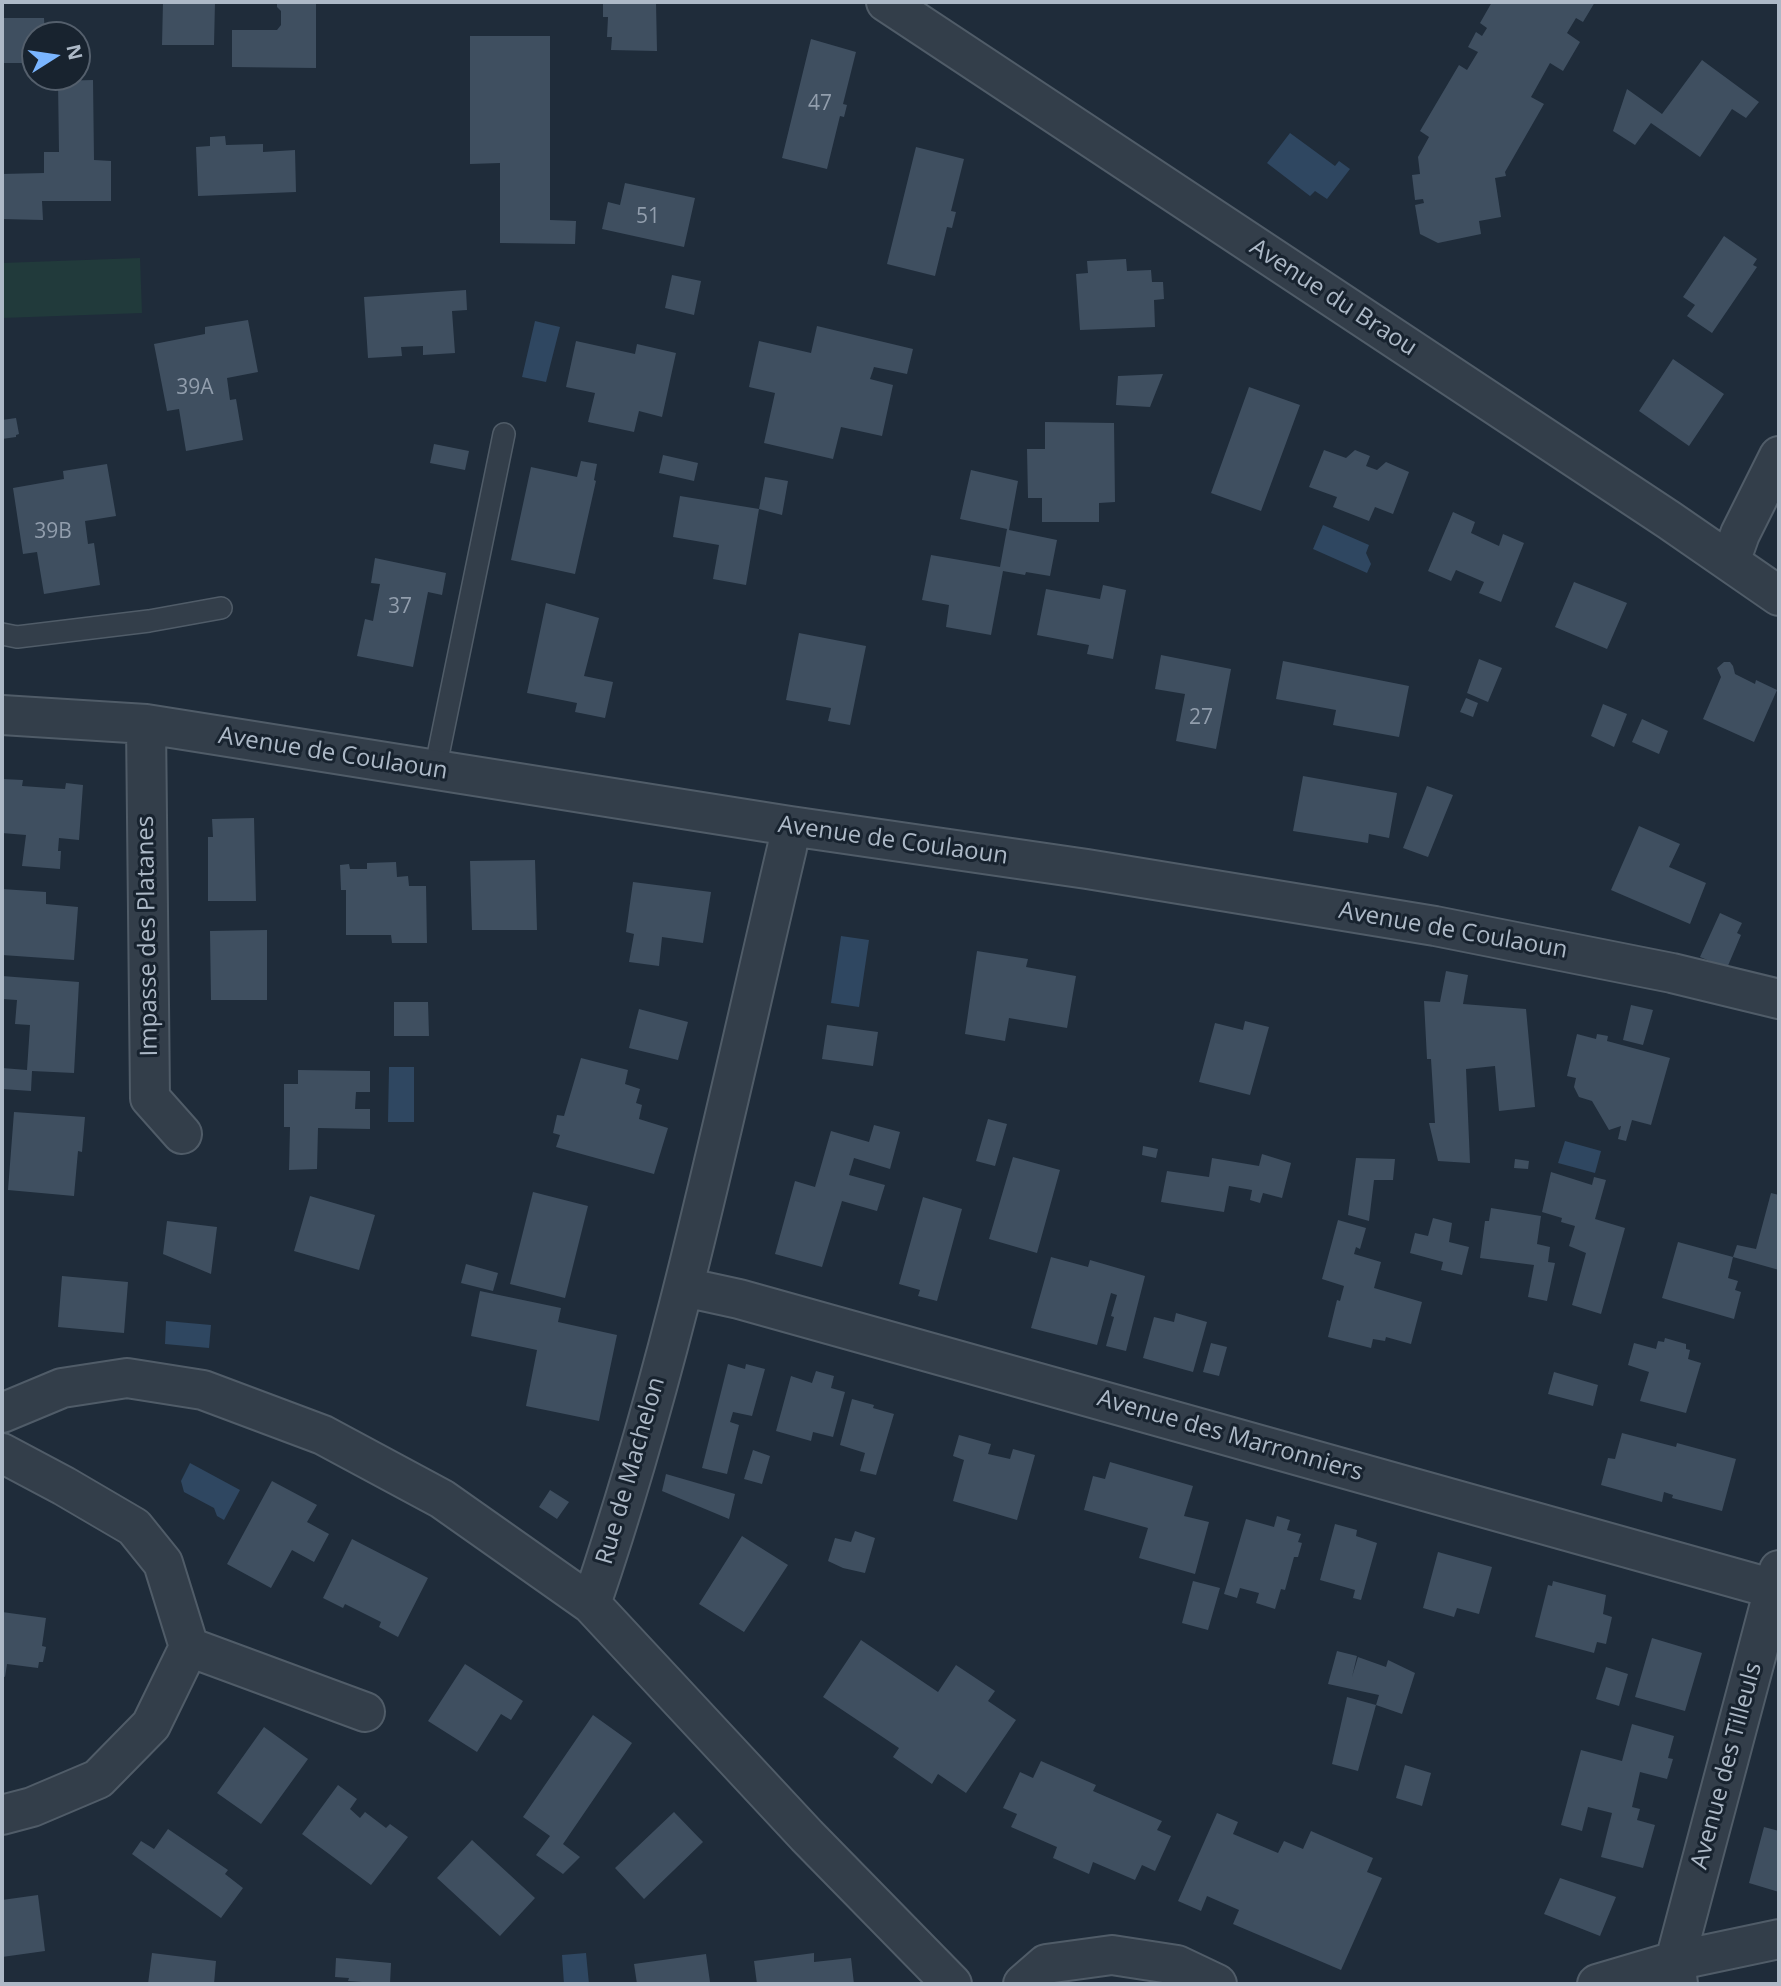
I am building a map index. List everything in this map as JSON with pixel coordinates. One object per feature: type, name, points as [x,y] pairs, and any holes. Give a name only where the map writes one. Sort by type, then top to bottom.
[{"type":"street","name":"Avenue du Braou","points":[[886,2],[1646,504],[1779,596]]},
{"type":"street","points":[[1730,562],[1740,534],[1779,456]]},
{"type":"street","name":"Avenue de Coulaoun","points":[[2,715],[146,724],[790,826],[1087,869],[1435,926],[1672,973],[1779,999]]},
{"type":"street","name":"Impasse des Platanes","points":[[146,724],[150,1098],[183,1135]]},
{"type":"street","name":"Rue de Machelon","points":[[591,1604],[616,1531],[684,1287],[790,826]]},
{"type":"street","name":"Avenue des Marronniers","points":[[684,1287],[739,1299],[1777,1580]]},
{"type":"street","points":[[2,1413],[62,1388],[127,1378],[203,1390],[323,1435],[442,1499],[591,1604],[807,1836],[952,1984]]},
{"type":"street","points":[[2,1453],[134,1527],[163,1563],[190,1647],[151,1725],[97,1779],[32,1807],[2,1815]]},
{"type":"street","name":"Avenue des Tilleuls","points":[[1676,1973],[1777,1580]]},
{"type":"street","points":[[190,1647],[365,1712]]},
{"type":"street","points":[[1597,1984],[1676,1973],[1779,1939]]},
{"type":"street","points":[[1023,1984],[1046,1964],[1112,1955],[1177,1965],[1217,1984]]},
{"type":"lane","points":[[435,770],[504,434]]},
{"type":"lane","points":[[2,634],[17,637],[149,621],[220,608]]},
{"type":"green space","points":[[140,258],[142,313],[2,318],[2,263]]},
{"type":"water","points":[[1290,133],[1335,166],[1339,161],[1350,169],[1327,199],[1315,191],[1310,196],[1267,163]]},
{"type":"water","points":[[535,321],[560,327],[546,382],[522,377]]},
{"type":"water","points":[[1323,525],[1369,545],[1366,553],[1371,564],[1367,573],[1313,549]]},
{"type":"water","points":[[841,936],[869,940],[859,1007],[831,1003]]},
{"type":"water","points":[[389,1067],[414,1067],[414,1122],[388,1122]]},
{"type":"water","points":[[1565,1141],[1601,1151],[1595,1173],[1558,1163]]},
{"type":"water","points":[[166,1321],[211,1325],[209,1348],[165,1344]]},
{"type":"water","points":[[190,1463],[240,1490],[224,1520],[217,1516],[214,1508],[184,1492],[181,1481]]},
{"type":"water","points":[[586,1953],[589,1984],[564,1984],[562,1955]]},
{"type":"building","points":[[163,2],[215,2],[214,45],[162,45]]},
{"type":"building","points":[[277,2],[316,2],[316,68],[232,67],[232,30],[277,30],[281,25],[281,11]]},
{"type":"building","points":[[603,2],[656,2],[657,51],[611,50],[612,37],[607,37],[608,17],[603,17]]},
{"type":"building","points":[[1492,2],[1595,2],[1583,22],[1576,18],[1567,33],[1580,42],[1563,71],[1550,63],[1531,97],[1544,104],[1505,172],[1506,176],[1495,178],[1501,217],[1479,221],[1481,234],[1438,243],[1420,234],[1415,205],[1424,203],[1423,199],[1415,200],[1412,175],[1420,174],[1418,157],[1429,137],[1420,131],[1459,65],[1467,70],[1478,52],[1468,47],[1476,32],[1482,36],[1487,28],[1480,23]]},
{"type":"building","points":[[2,18],[44,18],[44,21],[21,21],[21,63],[2,63]]},
{"type":"building","points":[[470,36],[550,36],[550,220],[576,221],[575,244],[500,243],[500,163],[470,164]]},
{"type":"building","points":[[811,39],[856,52],[843,104],[847,105],[844,117],[840,116],[827,169],[782,158]]},
{"type":"building","points":[[1702,60],[1759,102],[1746,118],[1732,109],[1700,157],[1651,123],[1635,145],[1613,131],[1627,89],[1662,114]]},
{"type":"building","points":[[91,80],[94,160],[111,161],[111,201],[42,201],[43,220],[2,219],[2,174],[44,173],[44,152],[59,152],[58,91],[91,91]]},
{"type":"building","points":[[225,136],[226,145],[263,144],[263,152],[295,150],[296,192],[198,196],[196,147],[210,146],[210,137]]},
{"type":"building","points":[[916,147],[964,159],[951,211],[956,212],[952,228],[947,227],[935,276],[887,264]]},
{"type":"building","points":[[625,183],[695,198],[684,247],[602,229],[608,202],[620,205]]},
{"type":"building","points":[[1724,236],[1757,259],[1753,265],[1757,267],[1712,333],[1687,316],[1695,305],[1683,297]]},
{"type":"building","points":[[1126,259],[1127,271],[1151,270],[1152,282],[1163,282],[1164,299],[1154,300],[1155,327],[1080,330],[1076,274],[1088,273],[1087,261]]},
{"type":"building","points":[[672,275],[701,281],[694,315],[665,308]]},
{"type":"building","points":[[466,290],[467,310],[452,311],[455,353],[423,355],[423,346],[401,347],[402,356],[368,358],[364,297]]},
{"type":"building","points":[[248,320],[258,372],[227,378],[230,400],[236,399],[243,440],[186,451],[179,409],[167,411],[154,344],[205,334],[205,327]]},
{"type":"building","points":[[817,326],[913,349],[907,374],[874,367],[870,379],[893,385],[882,436],[841,427],[833,459],[764,443],[775,393],[749,387],[759,341],[811,353]]},
{"type":"building","points":[[576,341],[635,354],[637,344],[676,353],[662,417],[639,411],[634,432],[588,422],[595,393],[566,387]]},
{"type":"building","points":[[1673,359],[1724,394],[1689,446],[1639,411]]},
{"type":"building","points":[[1163,374],[1150,407],[1116,405],[1118,376]]},
{"type":"building","points":[[1249,387],[1300,405],[1261,511],[1211,493]]},
{"type":"building","points":[[16,418],[19,434],[2,439],[2,420]]},
{"type":"building","points":[[1045,422],[1114,423],[1115,502],[1099,503],[1099,522],[1042,522],[1042,498],[1028,498],[1027,449],[1045,449]]},
{"type":"building","points":[[434,444],[469,451],[465,470],[430,463]]},
{"type":"building","points":[[1324,450],[1346,458],[1355,450],[1370,456],[1366,466],[1377,470],[1386,462],[1409,472],[1393,514],[1375,507],[1369,521],[1333,507],[1337,497],[1309,487]]},
{"type":"building","points":[[663,455],[698,463],[694,481],[659,473]]},
{"type":"building","points":[[581,461],[597,464],[596,481],[575,574],[511,560],[531,467],[577,477]]},
{"type":"building","points":[[107,464],[116,516],[85,521],[88,544],[94,543],[100,585],[44,594],[37,552],[23,554],[13,488],[64,479],[63,471]]},
{"type":"building","points":[[971,470],[1018,481],[1009,530],[1057,540],[1050,576],[1003,571],[991,635],[946,627],[949,605],[922,600],[931,555],[1000,567],[1007,529],[960,519]]},
{"type":"building","points":[[765,477],[788,481],[782,515],[759,509]]},
{"type":"building","points":[[680,496],[759,509],[746,585],[713,579],[719,545],[673,537]]},
{"type":"building","points":[[1453,512],[1475,522],[1471,533],[1499,546],[1503,534],[1524,543],[1501,602],[1479,593],[1484,582],[1456,570],[1451,581],[1428,571]]},
{"type":"building","points":[[375,558],[446,573],[442,595],[428,592],[413,667],[357,656],[365,619],[373,621],[380,584],[371,583]]},
{"type":"building","points":[[1574,582],[1627,603],[1607,649],[1555,627]]},
{"type":"building","points":[[1103,585],[1126,590],[1113,659],[1087,654],[1089,645],[1037,635],[1046,589],[1100,599]]},
{"type":"building","points":[[546,603],[599,618],[584,676],[613,682],[605,718],[575,712],[577,703],[527,693]]},
{"type":"building","points":[[799,633],[866,646],[850,725],[828,721],[831,708],[786,700]]},
{"type":"building","points":[[1161,655],[1231,669],[1216,749],[1176,741],[1185,694],[1155,689]]},
{"type":"building","points":[[1479,659],[1502,668],[1488,702],[1467,693]]},
{"type":"building","points":[[1283,661],[1409,686],[1399,737],[1333,725],[1336,710],[1276,699]]},
{"type":"building","points":[[1724,662],[1730,662],[1735,674],[1755,684],[1756,680],[1777,690],[1754,742],[1703,719],[1721,677],[1717,668]]},
{"type":"building","points":[[1466,698],[1478,703],[1473,717],[1460,712]]},
{"type":"building","points":[[1603,704],[1627,714],[1614,747],[1591,736]]},
{"type":"building","points":[[1642,719],[1668,731],[1659,754],[1632,742]]},
{"type":"building","points":[[1303,776],[1397,793],[1389,838],[1369,834],[1368,843],[1293,831]]},
{"type":"building","points":[[2,779],[23,780],[22,786],[65,789],[66,783],[83,785],[79,840],[59,838],[60,869],[22,866],[26,835],[2,833]]},
{"type":"building","points":[[1427,786],[1453,795],[1428,857],[1403,848]]},
{"type":"building","points":[[254,818],[256,901],[208,901],[208,837],[213,837],[212,819]]},
{"type":"building","points":[[1639,826],[1680,844],[1669,867],[1706,883],[1690,924],[1611,890]]},
{"type":"building","points":[[535,860],[537,930],[472,930],[470,861]]},
{"type":"building","points":[[396,862],[397,877],[408,876],[409,886],[426,886],[427,943],[392,943],[391,935],[346,935],[346,890],[341,890],[340,865],[349,864],[350,869],[367,869],[367,863]]},
{"type":"building","points":[[633,882],[711,892],[703,943],[662,937],[659,966],[629,962],[634,934],[626,932]]},
{"type":"building","points":[[2,889],[46,892],[46,904],[78,907],[74,960],[2,955]]},
{"type":"building","points":[[1720,913],[1742,923],[1737,933],[1741,935],[1727,968],[1700,957]]},
{"type":"building","points":[[267,930],[267,1000],[211,1000],[210,931]]},
{"type":"building","points":[[977,951],[1028,959],[1026,967],[1076,976],[1067,1028],[1009,1018],[1005,1041],[965,1034]]},
{"type":"building","points":[[1446,971],[1468,975],[1463,1004],[1526,1009],[1535,1107],[1499,1111],[1495,1066],[1466,1069],[1470,1163],[1438,1161],[1429,1123],[1435,1123],[1431,1059],[1427,1059],[1424,1001],[1440,1002]]},
{"type":"building","points":[[2,976],[79,982],[74,1073],[32,1071],[31,1091],[2,1089],[2,1068],[27,1070],[30,1025],[15,1024],[17,1000],[2,999]]},
{"type":"building","points":[[394,1002],[428,1002],[429,1036],[394,1036]]},
{"type":"building","points":[[1631,1005],[1653,1010],[1643,1045],[1623,1040]]},
{"type":"building","points":[[639,1009],[688,1022],[678,1060],[629,1048]]},
{"type":"building","points":[[1245,1021],[1269,1027],[1250,1095],[1199,1082],[1215,1023],[1243,1030]]},
{"type":"building","points":[[827,1025],[878,1032],[873,1066],[822,1059]]},
{"type":"building","points":[[1577,1034],[1596,1039],[1597,1034],[1608,1036],[1607,1041],[1670,1058],[1651,1125],[1632,1120],[1626,1141],[1618,1139],[1621,1126],[1609,1130],[1592,1101],[1579,1097],[1574,1087],[1576,1078],[1567,1076]]},
{"type":"building","points":[[581,1058],[628,1070],[625,1084],[640,1089],[636,1103],[642,1105],[639,1119],[668,1128],[654,1174],[556,1147],[560,1135],[553,1133],[557,1115],[564,1116]]},
{"type":"building","points":[[298,1070],[370,1071],[370,1092],[356,1092],[355,1109],[370,1109],[370,1129],[318,1128],[317,1169],[289,1170],[290,1127],[284,1127],[284,1084],[298,1084]]},
{"type":"building","points":[[14,1112],[85,1117],[82,1152],[78,1151],[74,1196],[8,1190]]},
{"type":"building","points":[[988,1119],[1007,1124],[995,1166],[976,1161]]},
{"type":"building","points":[[874,1125],[900,1132],[890,1169],[854,1158],[849,1175],[885,1185],[877,1211],[842,1201],[822,1267],[775,1254],[795,1181],[815,1187],[831,1131],[869,1142]]},
{"type":"building","points":[[1143,1146],[1158,1149],[1156,1158],[1142,1155]]},
{"type":"building","points":[[1262,1154],[1291,1163],[1282,1198],[1263,1193],[1260,1203],[1250,1200],[1252,1190],[1229,1186],[1224,1212],[1161,1202],[1167,1171],[1209,1177],[1212,1158],[1259,1166]]},
{"type":"building","points":[[1013,1157],[1060,1170],[1037,1253],[989,1239]]},
{"type":"building","points":[[1356,1158],[1395,1159],[1393,1180],[1374,1180],[1369,1221],[1348,1215]]},
{"type":"building","points":[[1515,1159],[1529,1161],[1528,1169],[1514,1168]]},
{"type":"building","points":[[1551,1172],[1592,1185],[1594,1177],[1606,1180],[1595,1219],[1625,1228],[1601,1314],[1572,1305],[1586,1253],[1569,1246],[1575,1226],[1561,1222],[1562,1218],[1542,1212]]},
{"type":"building","points":[[533,1192],[588,1206],[565,1298],[510,1284]]},
{"type":"building","points":[[1771,1193],[1779,1195],[1779,1270],[1733,1257],[1737,1245],[1756,1249]]},
{"type":"building","points":[[310,1196],[375,1215],[359,1270],[294,1251]]},
{"type":"building","points":[[923,1197],[962,1209],[937,1301],[918,1296],[920,1290],[899,1284]]},
{"type":"building","points":[[1491,1208],[1541,1216],[1537,1244],[1550,1247],[1548,1262],[1555,1263],[1547,1301],[1528,1297],[1534,1265],[1480,1258],[1485,1221],[1489,1221]]},
{"type":"building","points":[[1433,1218],[1452,1223],[1449,1242],[1469,1247],[1462,1275],[1441,1270],[1443,1262],[1410,1253],[1415,1233],[1428,1236]]},
{"type":"building","points":[[1338,1220],[1366,1228],[1360,1249],[1356,1247],[1354,1254],[1381,1262],[1374,1288],[1422,1302],[1411,1344],[1386,1337],[1385,1341],[1373,1339],[1371,1348],[1328,1337],[1337,1300],[1340,1301],[1344,1286],[1322,1279]]},
{"type":"building","points":[[167,1221],[217,1227],[211,1274],[163,1254]]},
{"type":"building","points":[[1678,1242],[1733,1257],[1728,1278],[1738,1281],[1735,1290],[1741,1292],[1734,1319],[1662,1298]]},
{"type":"building","points":[[1051,1257],[1088,1267],[1090,1260],[1145,1276],[1126,1351],[1106,1346],[1117,1295],[1111,1293],[1097,1345],[1031,1328]]},
{"type":"building","points":[[466,1264],[498,1273],[493,1291],[461,1283]]},
{"type":"building","points":[[62,1276],[128,1282],[124,1333],[58,1327]]},
{"type":"building","points":[[480,1291],[561,1308],[558,1322],[617,1335],[599,1421],[526,1406],[537,1350],[471,1336]]},
{"type":"building","points":[[1176,1313],[1207,1322],[1193,1372],[1143,1358],[1154,1317],[1174,1322]]},
{"type":"building","points":[[1665,1338],[1686,1344],[1686,1349],[1690,1350],[1688,1359],[1701,1363],[1686,1413],[1640,1401],[1649,1372],[1628,1365],[1634,1343],[1656,1349],[1658,1341],[1664,1342]]},
{"type":"building","points":[[1211,1343],[1227,1347],[1219,1376],[1203,1372]]},
{"type":"building","points":[[728,1364],[745,1369],[746,1364],[765,1369],[752,1416],[733,1412],[730,1422],[739,1425],[727,1474],[702,1468]]},
{"type":"building","points":[[816,1371],[834,1376],[831,1388],[845,1392],[833,1437],[813,1432],[811,1441],[776,1431],[791,1376],[812,1383]]},
{"type":"building","points":[[1554,1372],[1598,1385],[1593,1406],[1548,1394]]},
{"type":"building","points":[[852,1399],[894,1414],[876,1475],[860,1471],[865,1453],[840,1445]]},
{"type":"building","points":[[1622,1433],[1676,1447],[1677,1443],[1736,1459],[1722,1511],[1672,1498],[1673,1495],[1664,1492],[1662,1502],[1601,1485],[1608,1458],[1615,1459]]},
{"type":"building","points":[[959,1435],[991,1444],[988,1454],[1010,1459],[1013,1449],[1035,1455],[1017,1520],[953,1501],[964,1460],[953,1456]]},
{"type":"building","points":[[753,1450],[770,1456],[762,1484],[744,1479]]},
{"type":"building","points":[[1110,1462],[1193,1486],[1184,1516],[1209,1522],[1195,1574],[1139,1558],[1148,1528],[1084,1510],[1093,1476],[1105,1479]]},
{"type":"building","points":[[666,1474],[735,1494],[729,1519],[662,1491]]},
{"type":"building","points":[[272,1481],[317,1505],[307,1522],[329,1534],[314,1562],[292,1550],[271,1588],[227,1564]]},
{"type":"building","points":[[550,1490],[569,1502],[557,1519],[539,1507]]},
{"type":"building","points":[[1277,1516],[1290,1520],[1287,1530],[1301,1534],[1298,1542],[1302,1543],[1298,1557],[1294,1557],[1285,1590],[1281,1589],[1275,1609],[1256,1603],[1259,1593],[1240,1588],[1237,1598],[1224,1594],[1246,1519],[1274,1527]]},
{"type":"building","points":[[1335,1524],[1357,1530],[1356,1536],[1377,1543],[1361,1600],[1353,1598],[1355,1590],[1320,1580]]},
{"type":"building","points":[[855,1531],[875,1538],[865,1573],[828,1561],[835,1538],[851,1542]]},
{"type":"building","points":[[742,1536],[788,1565],[744,1632],[699,1604]]},
{"type":"building","points":[[352,1539],[428,1578],[398,1637],[379,1627],[381,1622],[345,1604],[343,1608],[323,1598]]},
{"type":"building","points":[[1438,1552],[1492,1567],[1479,1614],[1457,1608],[1454,1617],[1423,1608]]},
{"type":"building","points":[[1193,1581],[1220,1588],[1208,1630],[1182,1623]]},
{"type":"building","points":[[1553,1581],[1606,1595],[1603,1614],[1612,1617],[1606,1644],[1597,1642],[1594,1653],[1535,1637],[1548,1585],[1552,1586]]},
{"type":"building","points":[[2,1612],[46,1618],[42,1646],[46,1647],[43,1662],[39,1662],[38,1668],[7,1664],[5,1677],[2,1676]]},
{"type":"building","points":[[1652,1638],[1702,1653],[1685,1711],[1635,1697]]},
{"type":"building","points":[[861,1640],[938,1692],[956,1665],[995,1691],[988,1701],[1016,1720],[966,1793],[938,1774],[932,1784],[893,1757],[899,1748],[823,1697]]},
{"type":"building","points":[[1337,1651],[1357,1656],[1352,1677],[1358,1657],[1386,1667],[1388,1660],[1415,1673],[1402,1714],[1376,1705],[1379,1695],[1328,1684]]},
{"type":"building","points":[[465,1664],[523,1701],[511,1720],[501,1714],[477,1752],[428,1721]]},
{"type":"building","points":[[1606,1667],[1628,1674],[1619,1706],[1596,1699]]},
{"type":"building","points":[[1347,1697],[1376,1705],[1358,1771],[1332,1764]]},
{"type":"building","points":[[593,1715],[632,1743],[563,1844],[580,1857],[563,1874],[536,1855],[550,1836],[523,1817]]},
{"type":"building","points":[[1632,1724],[1674,1736],[1668,1758],[1673,1759],[1667,1779],[1640,1772],[1632,1807],[1640,1809],[1637,1820],[1655,1825],[1643,1868],[1601,1857],[1612,1813],[1588,1807],[1582,1831],[1561,1825],[1581,1750],[1622,1761]]},
{"type":"building","points":[[264,1727],[308,1759],[261,1824],[217,1793]]},
{"type":"building","points":[[1041,1761],[1096,1785],[1093,1791],[1162,1821],[1157,1830],[1171,1836],[1155,1871],[1142,1865],[1135,1880],[1093,1862],[1089,1874],[1053,1858],[1057,1847],[1011,1827],[1017,1814],[1003,1808],[1020,1772],[1033,1778]]},
{"type":"building","points":[[1405,1765],[1431,1773],[1422,1806],[1396,1798]]},
{"type":"building","points":[[338,1785],[357,1799],[350,1809],[360,1818],[365,1812],[386,1828],[390,1824],[408,1837],[371,1885],[302,1834]]},
{"type":"building","points":[[674,1812],[703,1842],[644,1899],[615,1868]]},
{"type":"building","points":[[1217,1813],[1238,1822],[1233,1834],[1278,1853],[1284,1841],[1303,1849],[1311,1831],[1373,1858],[1367,1872],[1382,1878],[1341,1970],[1233,1924],[1239,1910],[1207,1896],[1201,1911],[1178,1901]]},
{"type":"building","points":[[1764,1827],[1779,1831],[1779,1892],[1749,1883]]},
{"type":"building","points":[[168,1829],[228,1870],[225,1874],[243,1888],[221,1918],[132,1854],[141,1841],[154,1849]]},
{"type":"building","points":[[472,1840],[535,1898],[500,1936],[437,1878]]},
{"type":"building","points":[[1560,1878],[1616,1897],[1600,1936],[1544,1914]]},
{"type":"building","points":[[38,1895],[45,1951],[2,1957],[2,1900]]},
{"type":"building","points":[[152,1953],[216,1961],[214,1984],[148,1984]]},
{"type":"building","points":[[814,1953],[814,1962],[851,1958],[854,1984],[757,1984],[754,1961]]},
{"type":"building","points":[[706,1954],[710,1982],[637,1984],[634,1964]]},
{"type":"building","points":[[336,1958],[391,1963],[390,1984],[348,1981],[349,1978],[335,1977]]}]
